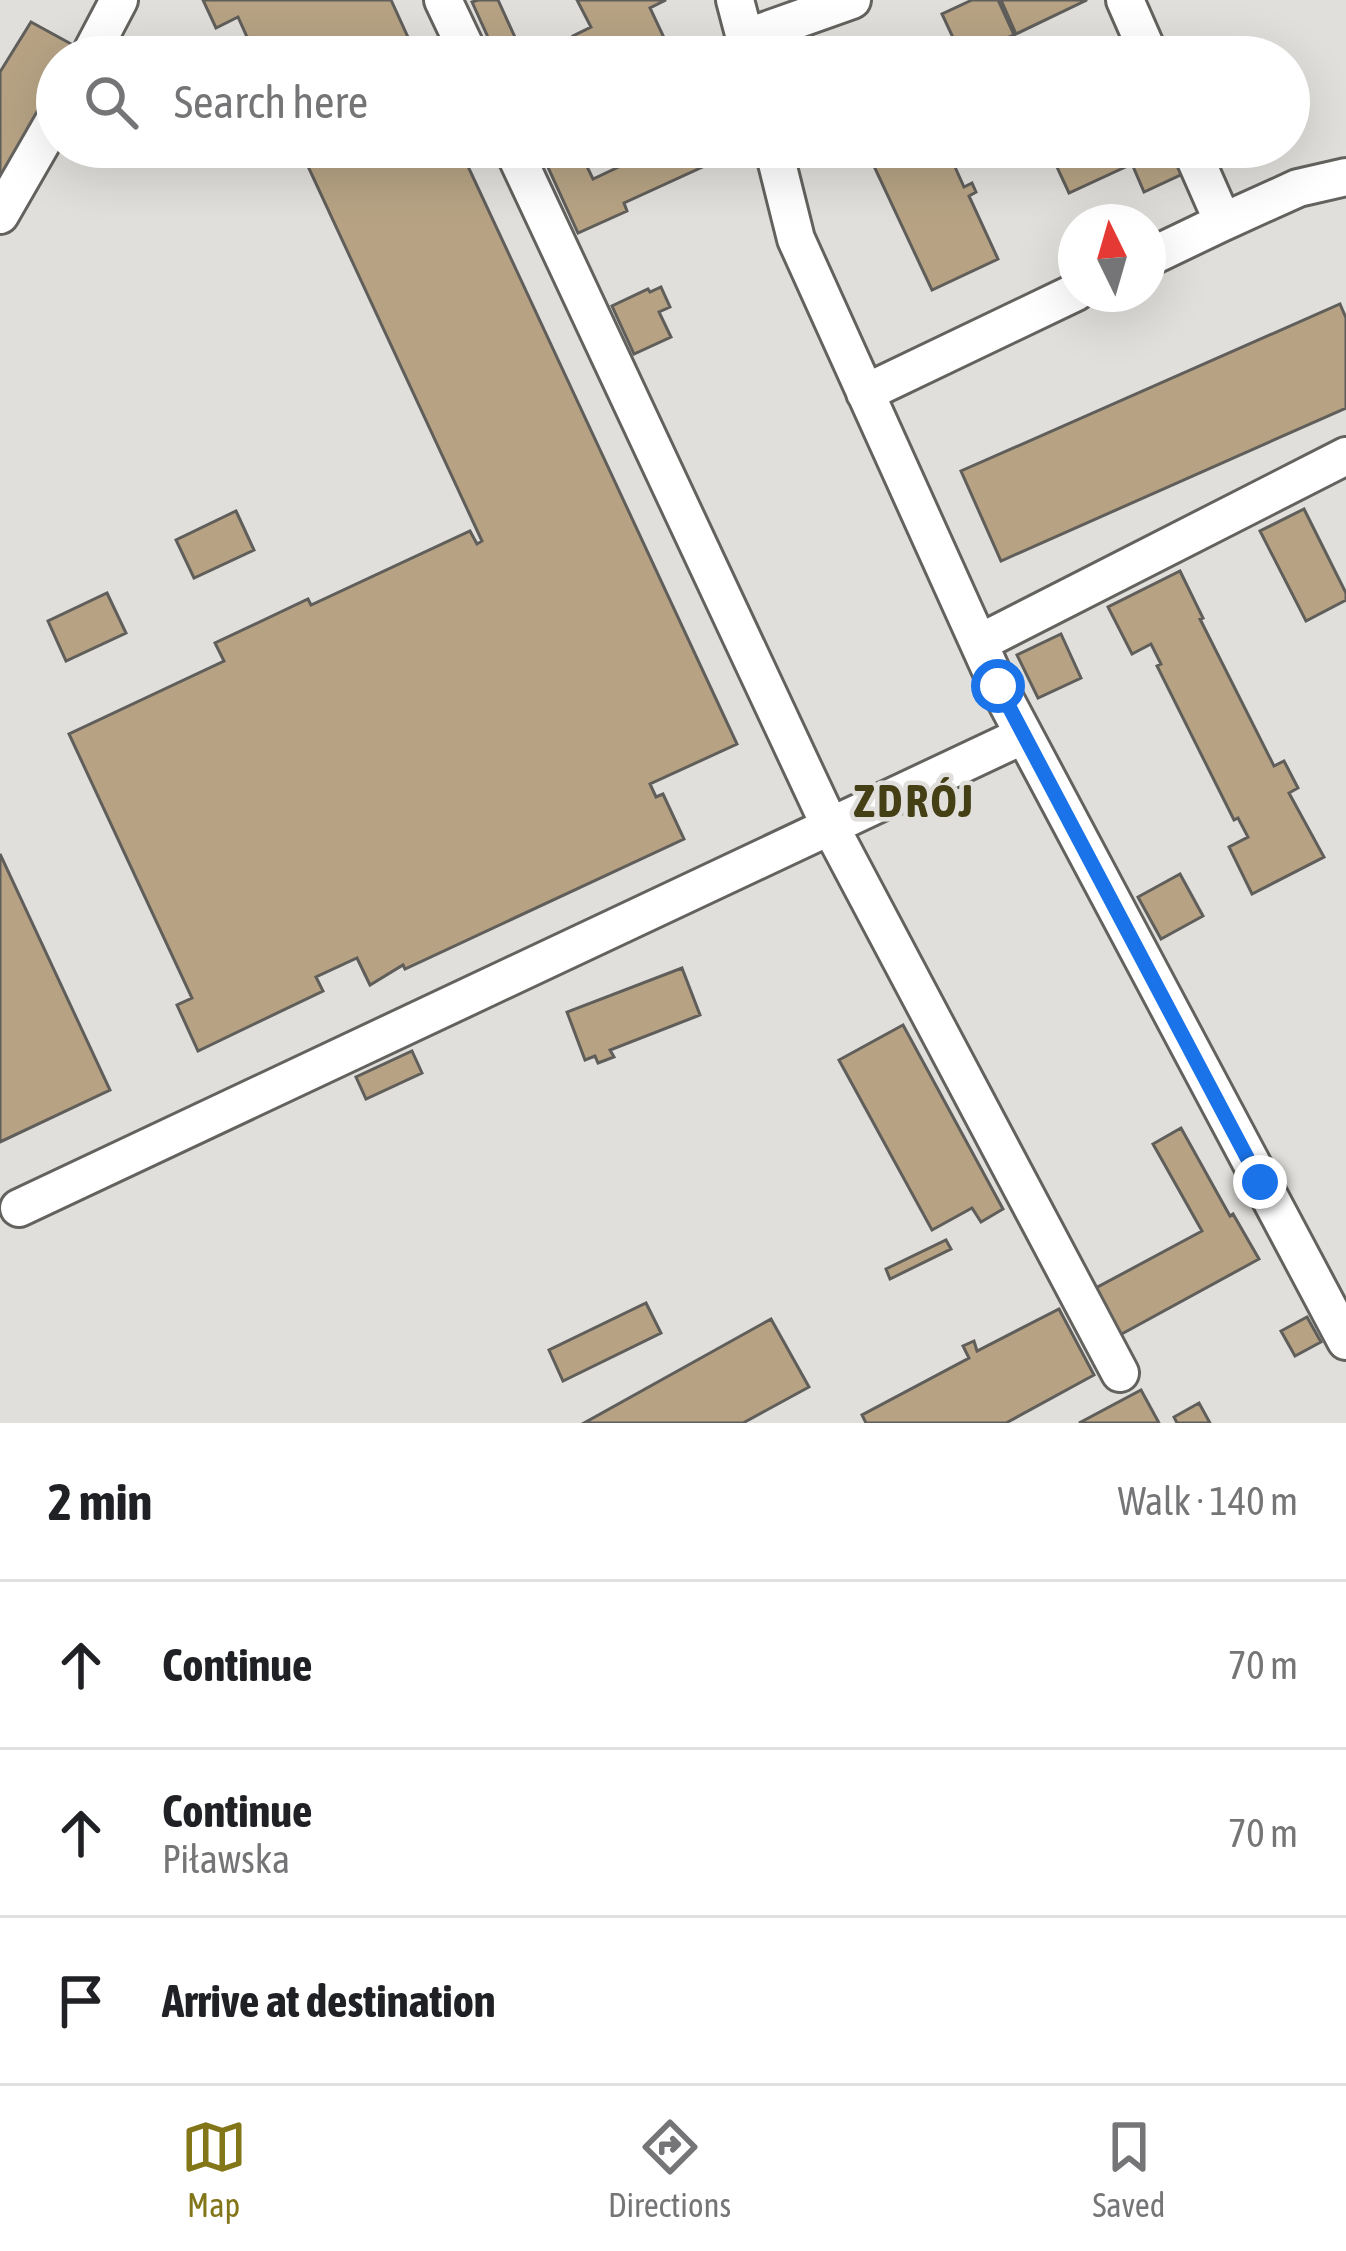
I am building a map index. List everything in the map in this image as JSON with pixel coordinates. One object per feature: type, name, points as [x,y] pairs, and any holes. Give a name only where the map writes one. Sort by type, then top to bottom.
[{"type":"lane","points":[[99,36],[119,0]]},
{"type":"lane","points":[[443,0],[460,36]]},
{"type":"lane","points":[[735,0],[744,36]]},
{"type":"lane","points":[[772,36],[852,0]]},
{"type":"lane","points":[[1125,0],[1141,36]]},
{"type":"lane","points":[[0,215],[36,152]]},
{"type":"lane","points":[[522,168],[830,826],[1120,1373]]},
{"type":"lane","points":[[778,168],[796,238],[979,644],[1132,943],[1346,1341]]},
{"type":"lane","points":[[1199,168],[1223,222]]},
{"type":"lane","points":[[1166,249],[1298,188],[1346,177]]},
{"type":"lane","points":[[866,393],[1058,301]]},
{"type":"lane","points":[[979,644],[1346,456]]},
{"type":"lane","points":[[20,1208],[1024,735]]},
{"type":"building","points":[[203,0],[391,0],[407,36],[247,36],[238,17],[216,28]]},
{"type":"building","points":[[498,0],[514,36],[487,36],[472,2]]},
{"type":"building","points":[[577,0],[666,0],[650,8],[663,36],[573,36],[591,27]]},
{"type":"building","points":[[972,0],[998,0],[1014,35],[952,36],[942,14]]},
{"type":"building","points":[[1001,0],[1087,0],[1016,34]]},
{"type":"building","points":[[31,22],[57,36],[36,36],[36,124],[0,178],[0,72]]},
{"type":"building","points":[[309,168],[469,168],[737,744],[650,784],[656,797],[663,794],[684,839],[405,969],[403,965],[370,985],[357,958],[316,977],[323,991],[198,1051],[177,1005],[192,998],[69,734],[224,661],[215,643],[308,599],[311,605],[470,531],[477,544],[482,541]]},
{"type":"building","points":[[548,168],[588,168],[593,179],[616,168],[700,168],[624,203],[627,211],[578,233]]},
{"type":"building","points":[[875,168],[955,168],[964,187],[972,183],[976,192],[969,196],[998,259],[932,290]]},
{"type":"building","points":[[1057,168],[1123,168],[1069,193]]},
{"type":"building","points":[[1134,168],[1188,168],[1189,171],[1144,192]]},
{"type":"building","points":[[661,287],[670,307],[659,312],[671,337],[634,354],[612,306]]},
{"type":"building","points":[[1340,304],[1346,318],[1346,408],[1001,561],[961,471]]},
{"type":"building","points":[[1304,509],[1346,593],[1346,600],[1306,621],[1260,531]]},
{"type":"building","points":[[236,511],[254,550],[194,578],[176,540]]},
{"type":"building","points":[[1180,571],[1274,766],[1284,761],[1298,788],[1289,793],[1324,857],[1252,894],[1229,847],[1248,837],[1238,818],[1234,820],[1157,666],[1161,664],[1151,644],[1132,654],[1108,607]]},
{"type":"building","points":[[107,593],[126,633],[66,661],[48,621]]},
{"type":"building","points":[[1061,634],[1081,678],[1038,698],[1017,655]]},
{"type":"building","points":[[0,854],[110,1090],[0,1142]]},
{"type":"building","points":[[1180,874],[1203,916],[1161,939],[1138,897]]},
{"type":"building","points":[[682,968],[700,1015],[610,1050],[614,1057],[598,1063],[595,1056],[585,1060],[567,1012]]},
{"type":"building","points":[[903,1025],[1003,1209],[981,1222],[972,1208],[932,1230],[839,1060]]},
{"type":"building","points":[[412,1051],[422,1073],[366,1099],[356,1077]]},
{"type":"building","points":[[1181,1128],[1259,1259],[1118,1336],[1094,1289],[1202,1231],[1153,1144]]},
{"type":"building","points":[[946,1240],[951,1249],[890,1279],[886,1269]]},
{"type":"building","points":[[646,1303],[661,1333],[563,1381],[549,1350]]},
{"type":"building","points":[[1059,1309],[1094,1375],[1006,1423],[866,1423],[862,1415],[969,1358],[963,1346],[974,1341],[977,1351]]},
{"type":"building","points":[[1307,1317],[1321,1342],[1295,1356],[1281,1331]]},
{"type":"building","points":[[771,1319],[809,1387],[743,1423],[584,1423]]},
{"type":"building","points":[[1141,1390],[1159,1423],[1079,1423]]},
{"type":"building","points":[[1199,1403],[1210,1423],[1177,1423],[1174,1417]]},
{"type":"district","name":"ZDRÓJ","points":[[915,801]]},
{"type":"route","points":[[998,686],[1260,1182]]}]
